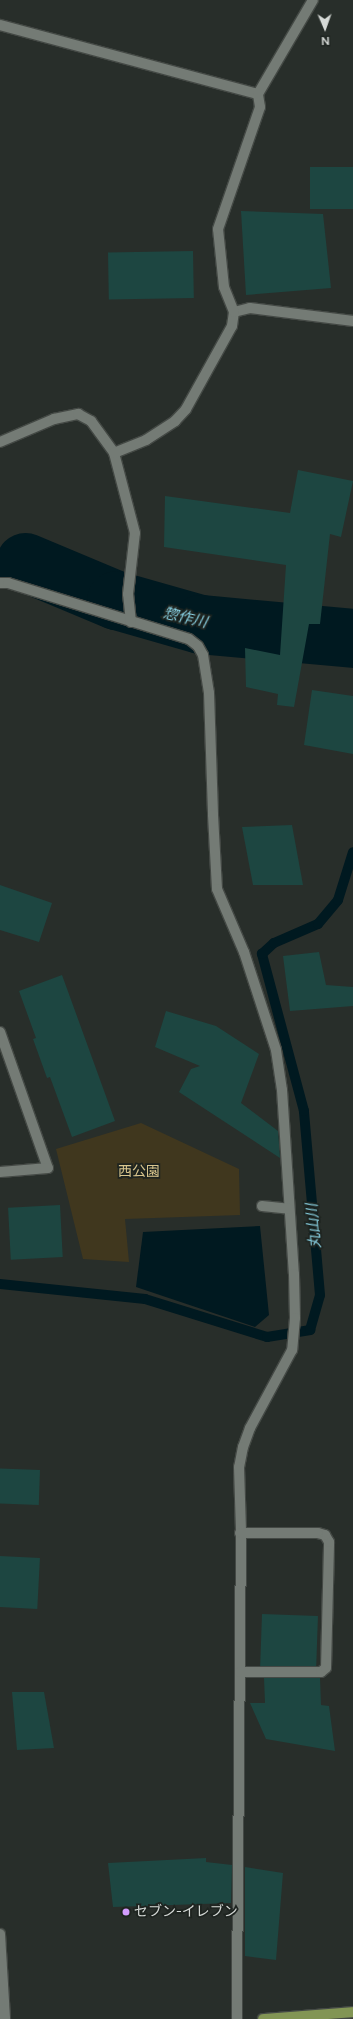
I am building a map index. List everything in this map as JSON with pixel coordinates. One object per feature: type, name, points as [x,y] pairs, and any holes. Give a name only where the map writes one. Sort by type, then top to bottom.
[{"type":"main road","points":[[263,2019],[353,2012]]},
{"type":"street","points":[[114,453],[146,440],[175,421],[186,409],[232,326],[234,312],[224,287],[218,229],[260,107],[258,94],[313,0]]},
{"type":"street","points":[[0,25],[258,94]]},
{"type":"street","points":[[234,312],[250,308],[353,321]]},
{"type":"street","points":[[0,442],[54,419],[78,414],[91,421],[114,453],[135,534],[128,594],[130,622]]},
{"type":"street","points":[[0,583],[8,583],[189,639],[198,646],[203,655],[209,693],[212,800],[217,889],[244,952],[276,1050],[282,1090],[294,1274],[295,1318],[292,1350],[250,1428],[243,1447],[239,1467],[240,1672],[237,2019]]},
{"type":"street","points":[[0,1032],[48,1168],[0,1172]]},
{"type":"street","points":[[262,1206],[289,1209]]},
{"type":"street","points":[[240,1533],[318,1533],[325,1535],[329,1542],[326,1668],[321,1672],[240,1672]]},
{"type":"street","points":[[0,1934],[5,2019]]},
{"type":"green space","name":"西公園","points":[[141,1123],[239,1169],[240,1215],[125,1219],[129,1262],[83,1259],[56,1149]]},
{"type":"water","points":[[260,1226],[269,1315],[255,1327],[136,1287],[143,1232]]},
{"type":"building","points":[[310,167],[353,167],[353,209],[310,209]]},
{"type":"building","points":[[241,211],[323,214],[331,288],[246,295]]},
{"type":"building","points":[[193,251],[194,298],[109,299],[108,252]]},
{"type":"building","points":[[298,470],[353,481],[341,537],[330,534],[320,624],[309,624],[294,707],[277,705],[278,694],[246,687],[245,648],[280,655],[286,565],[164,547],[165,496],[290,513]]},
{"type":"building","points":[[312,690],[353,696],[353,754],[304,745]]},
{"type":"building","points":[[292,825],[303,885],[253,885],[242,827]]},
{"type":"building","points":[[0,885],[52,903],[39,942],[0,930]]},
{"type":"building","points":[[319,952],[326,985],[353,987],[353,1006],[290,1011],[283,956]]},
{"type":"building","points":[[62,975],[115,1121],[72,1137],[50,1077],[47,1078],[33,1039],[36,1038],[19,991]]},
{"type":"building","points":[[166,1011],[216,1026],[259,1054],[241,1103],[278,1131],[280,1158],[179,1092],[191,1069],[200,1066],[155,1047]]},
{"type":"building","points":[[60,1205],[63,1257],[11,1260],[8,1208]]},
{"type":"building","points":[[0,1469],[40,1470],[39,1505],[0,1504]]},
{"type":"building","points":[[0,1556],[40,1558],[37,1609],[0,1607]]},
{"type":"building","points":[[262,1614],[318,1616],[316,1668],[260,1666]]},
{"type":"building","points":[[264,1678],[320,1678],[321,1705],[329,1706],[335,1751],[266,1739],[250,1703],[265,1703]]},
{"type":"building","points":[[12,1692],[44,1692],[54,1748],[17,1750]]},
{"type":"building","points":[[206,1858],[206,1862],[232,1865],[231,1903],[113,1907],[108,1863]]},
{"type":"building","points":[[245,1867],[283,1873],[276,1960],[245,1956]]},
{"type":"waterway","name":"惣作川","points":[[25,562],[116,600],[200,624],[353,638]]},
{"type":"waterway","name":"丸山川","points":[[0,1284],[145,1299],[267,1337],[310,1330],[320,1295],[304,1111],[262,954],[274,943],[318,924],[338,900],[353,852]]},
{"type":"place","name":"セブン-イレブン","points":[[126,1912]]}]
